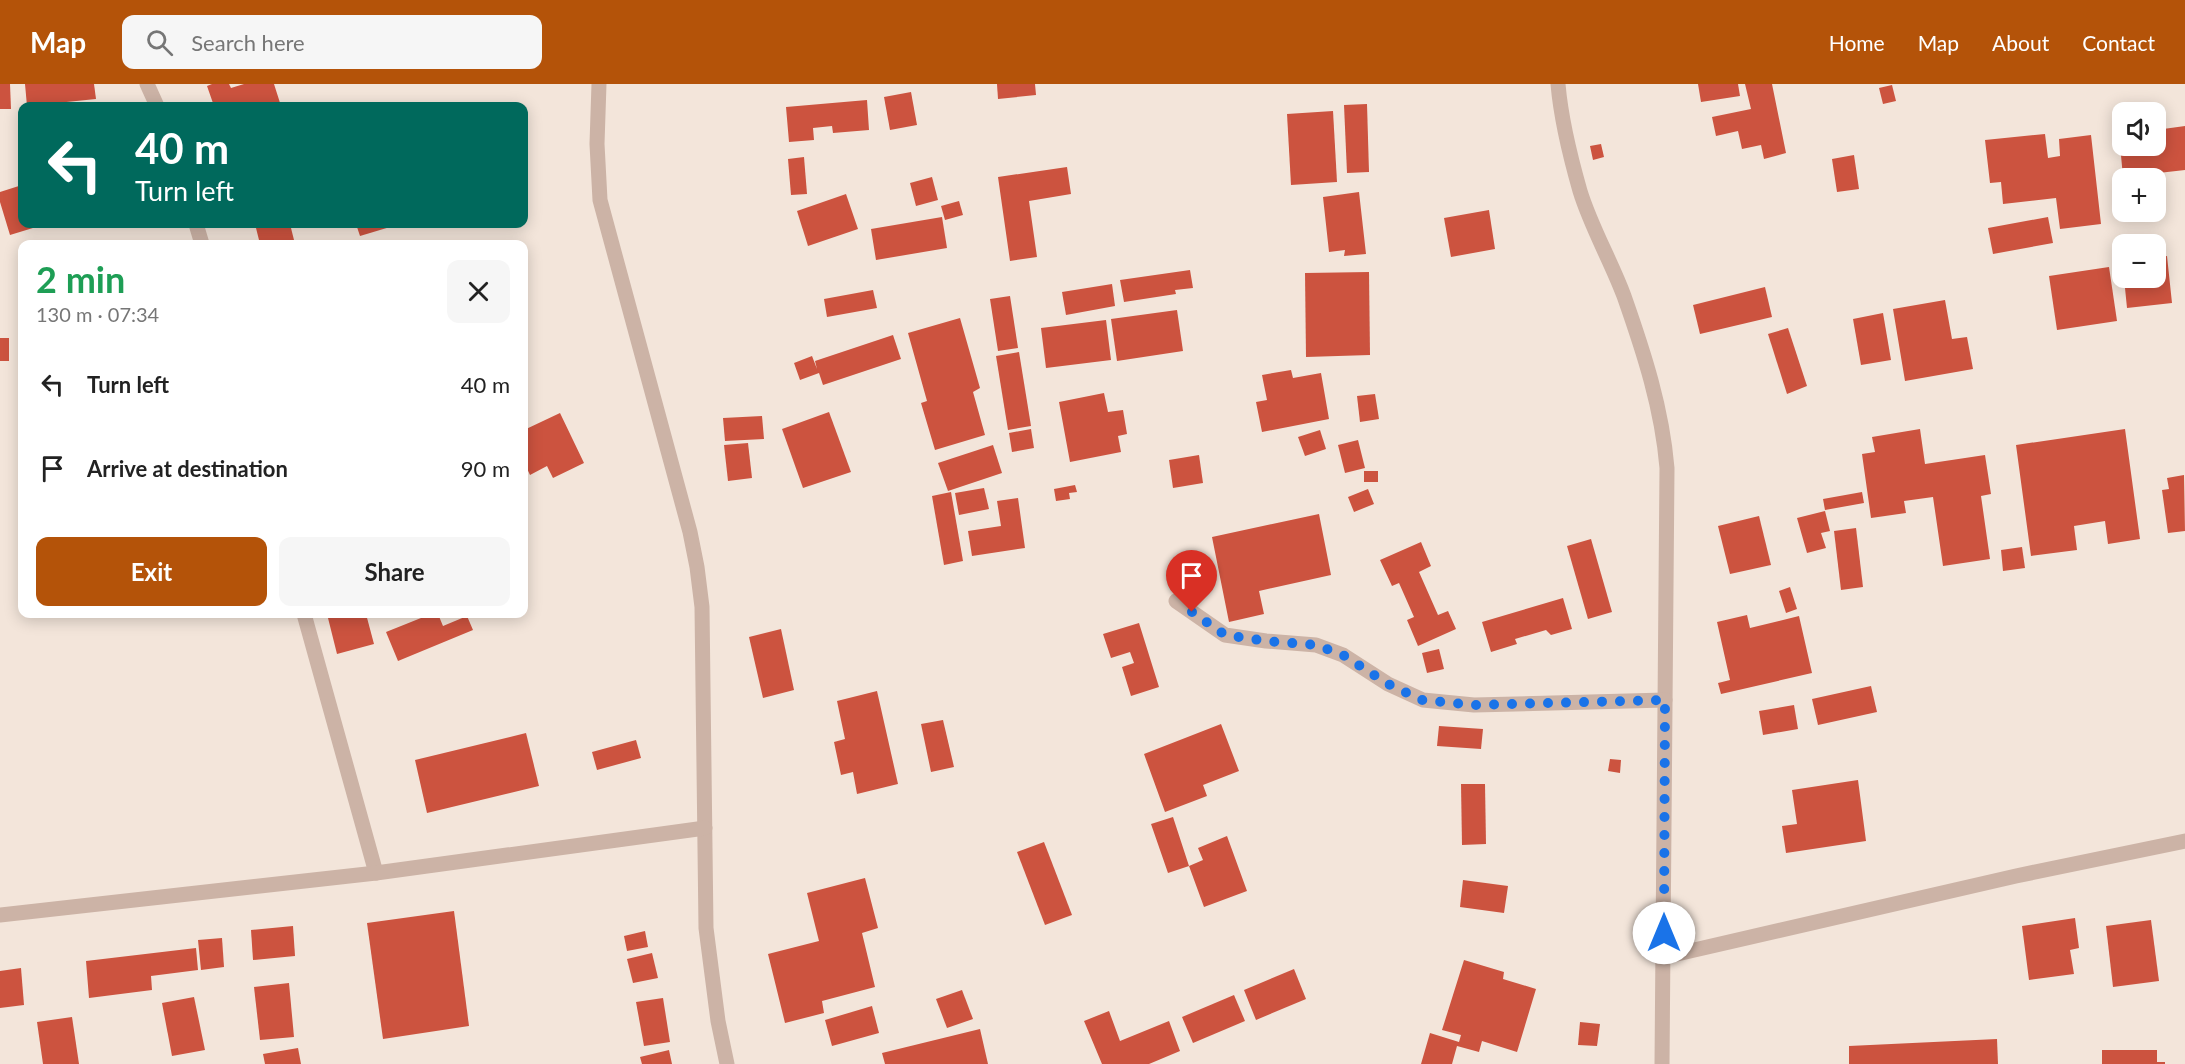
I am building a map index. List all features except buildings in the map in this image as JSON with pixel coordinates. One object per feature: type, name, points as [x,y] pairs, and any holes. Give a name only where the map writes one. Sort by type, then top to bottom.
[{"type":"street","points":[[147,84],[155,102]]},
{"type":"street","points":[[599,84],[597,144],[600,200],[690,532],[697,567],[702,607],[706,928],[718,1021],[727,1064]]},
{"type":"street","points":[[1558,84],[1561,111],[1580,192],[1623,296],[1654,387],[1664,432],[1667,468],[1662,1064]]},
{"type":"street","points":[[1176,601],[1225,635],[1316,645],[1343,655],[1388,684],[1422,700],[1474,705],[1665,700]]},
{"type":"street","points":[[305,618],[376,873]]},
{"type":"street","points":[[0,915],[376,873],[705,828]]},
{"type":"street","points":[[1664,957],[2016,876],[2185,841]]},
{"type":"route","points":[[1192,612],[1225,635],[1316,645],[1343,655],[1388,684],[1422,700],[1474,705],[1665,700],[1664,933]]}]
